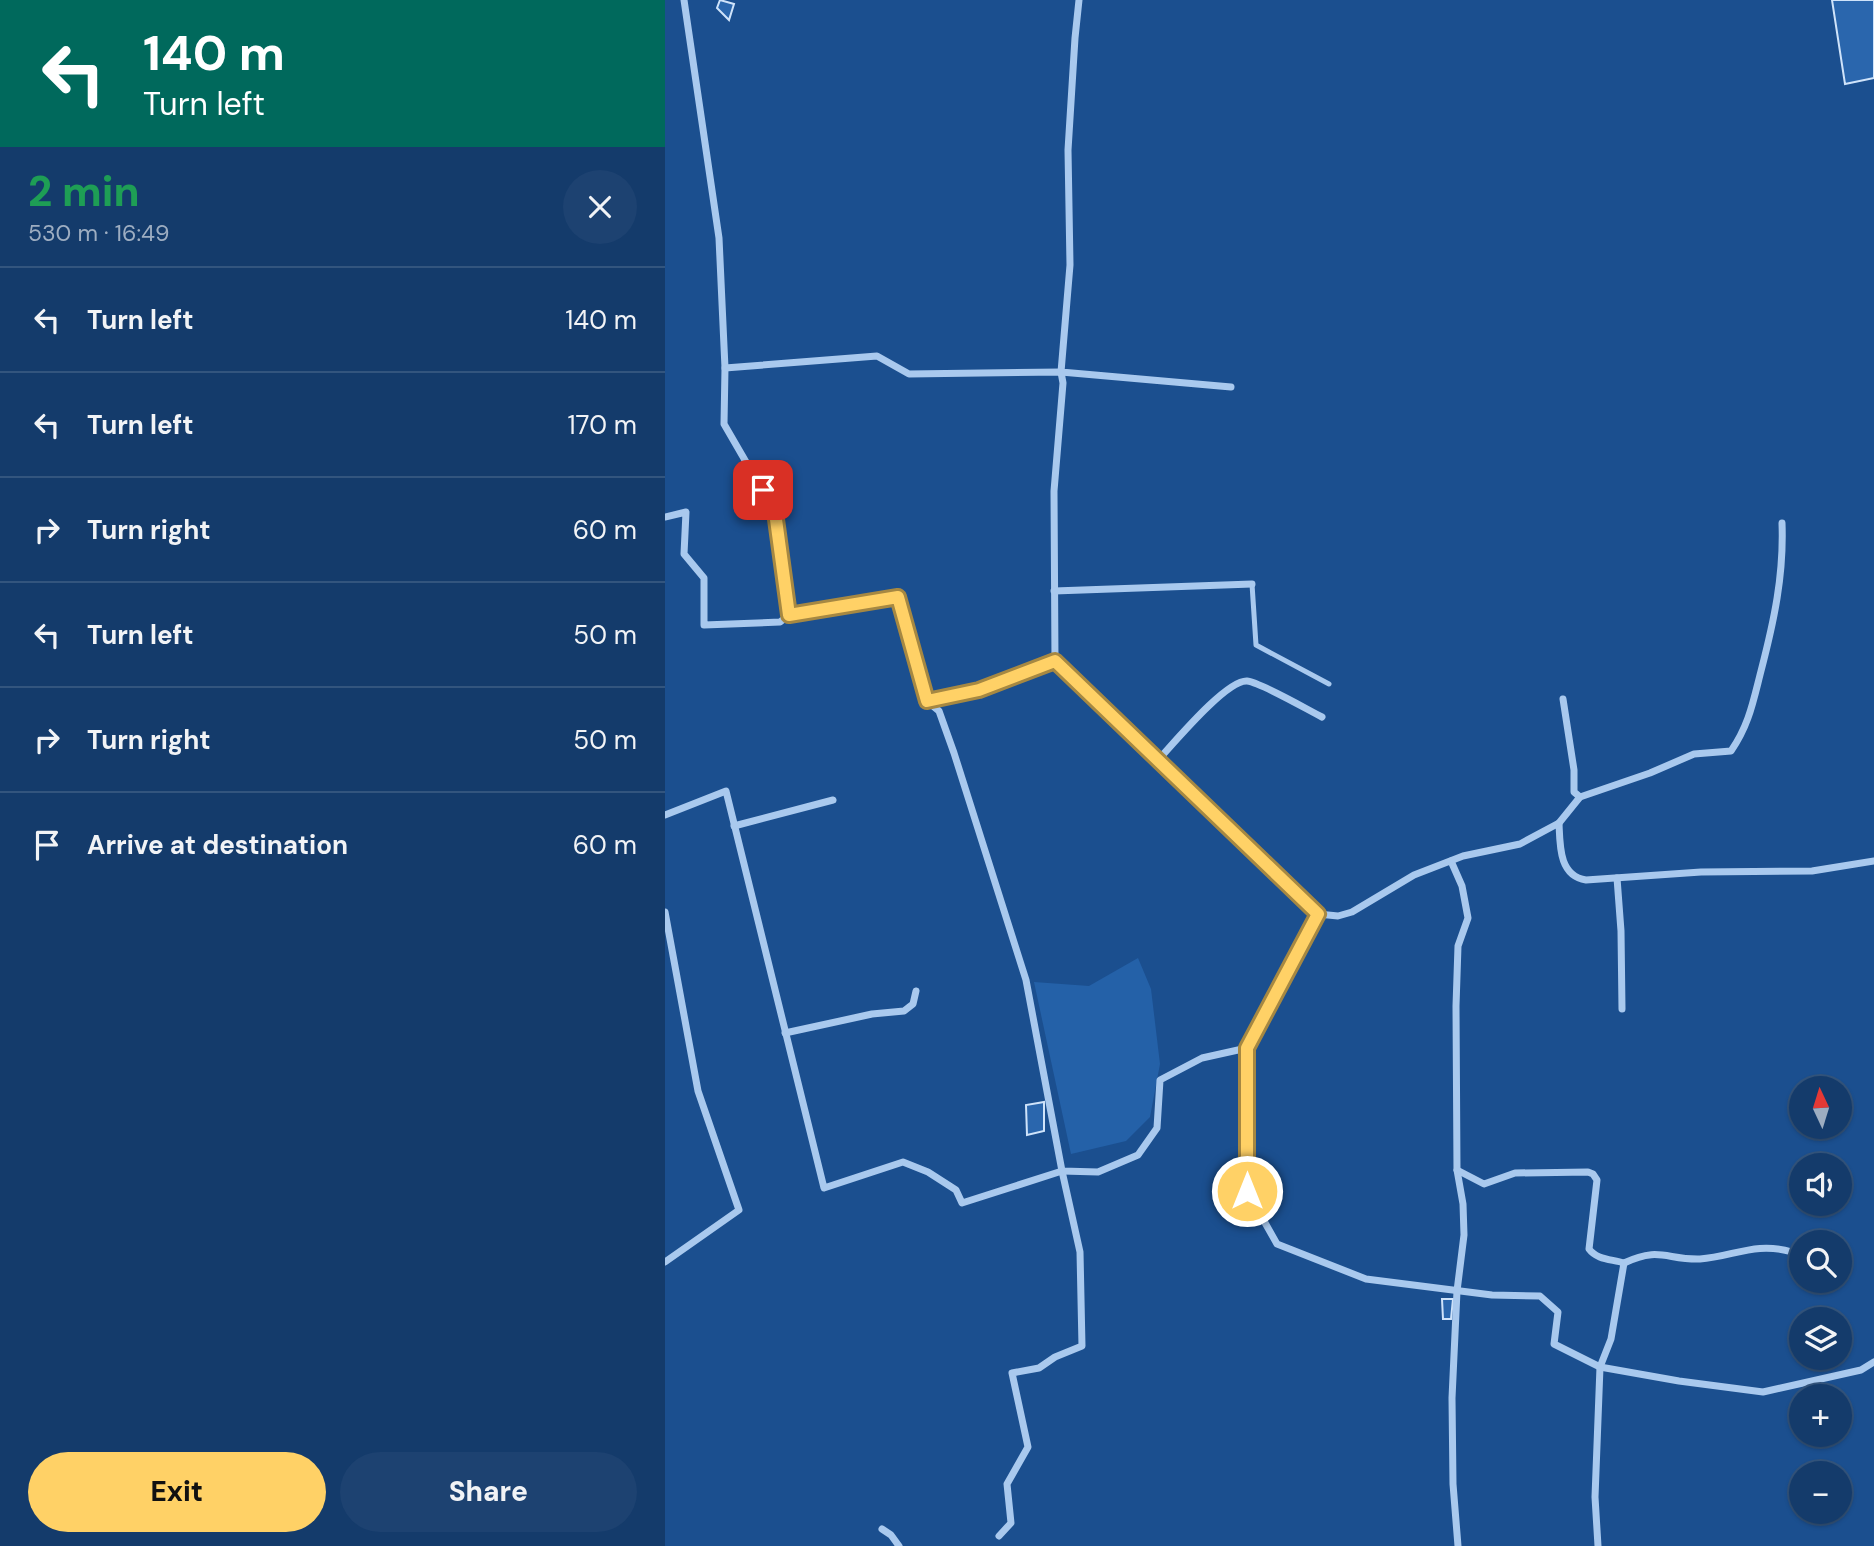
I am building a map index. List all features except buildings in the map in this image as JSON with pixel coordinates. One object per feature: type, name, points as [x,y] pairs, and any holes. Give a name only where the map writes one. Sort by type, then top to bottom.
[{"type":"street","points":[[684,0],[719,238],[725,424],[775,512],[789,615]]},
{"type":"street","points":[[1079,0],[1067,150],[1070,265],[1054,491],[1055,661],[1318,914],[1338,916],[1352,912],[1414,875],[1463,856],[1520,844],[1559,823],[1580,797],[1650,773],[1694,754],[1731,751],[1745,731],[1769,641],[1783,560],[1782,523]]},
{"type":"street","points":[[725,368],[877,356],[909,374],[1061,372],[1231,387]]},
{"type":"street","points":[[665,517],[686,512],[684,554],[704,578],[704,625],[780,622],[789,615],[898,597],[927,701],[939,711],[950,743],[1026,980],[1080,1252],[1082,1346],[1055,1357],[1039,1368],[1012,1373],[1028,1447],[1007,1484],[1011,1523],[999,1536]]},
{"type":"street","points":[[1055,591],[1252,584]]},
{"type":"street","points":[[927,701],[979,690],[1055,661]]},
{"type":"street","points":[[1157,760],[1221,693],[1234,684],[1248,681],[1322,717]]},
{"type":"street","points":[[1563,699],[1574,770],[1574,792],[1580,797]]},
{"type":"street","points":[[665,815],[726,791],[824,1188],[903,1162],[929,1171],[956,1189],[962,1203],[1062,1171],[1098,1172],[1138,1154],[1157,1128],[1160,1080],[1202,1059],[1247,1048]]},
{"type":"street","points":[[734,826],[833,800]]},
{"type":"street","points":[[1559,823],[1560,845],[1569,872],[1576,878],[1586,880],[1700,873],[1812,871],[1874,861]]},
{"type":"street","points":[[1451,861],[1462,886],[1468,918],[1458,946],[1457,965],[1457,1170],[1463,1204],[1464,1235],[1457,1291],[1452,1398],[1453,1484],[1458,1546]]},
{"type":"street","points":[[1617,878],[1622,1009]]},
{"type":"street","points":[[665,912],[698,1091],[740,1210],[665,1262]]},
{"type":"street","points":[[1318,914],[1247,1048],[1247,1191],[1277,1244],[1366,1279],[1492,1295],[1540,1296],[1558,1312],[1554,1344],[1599,1367],[1763,1392],[1861,1370],[1874,1363]]},
{"type":"street","points":[[785,1033],[872,1014],[904,1011],[913,1004],[916,991]]},
{"type":"street","points":[[1457,1170],[1483,1184],[1515,1173],[1580,1171],[1594,1174],[1597,1180],[1590,1249],[1593,1254],[1601,1257],[1624,1262],[1651,1253],[1690,1259],[1715,1257],[1748,1249],[1789,1251]]},
{"type":"street","points":[[1598,1546],[1595,1497],[1599,1367],[1611,1339],[1624,1262]]},
{"type":"street","points":[[881,1529],[899,1546]]},
{"type":"lane","points":[[1252,584],[1256,645],[1329,684]]},
{"type":"shaded area","points":[[1138,958],[1151,989],[1160,1064],[1150,1117],[1126,1141],[1071,1154],[1034,982],[1089,986]]},
{"type":"route","points":[[763,490],[775,512],[789,615],[898,597],[927,701],[979,690],[1055,661],[1318,914],[1247,1048],[1247,1191]]}]
